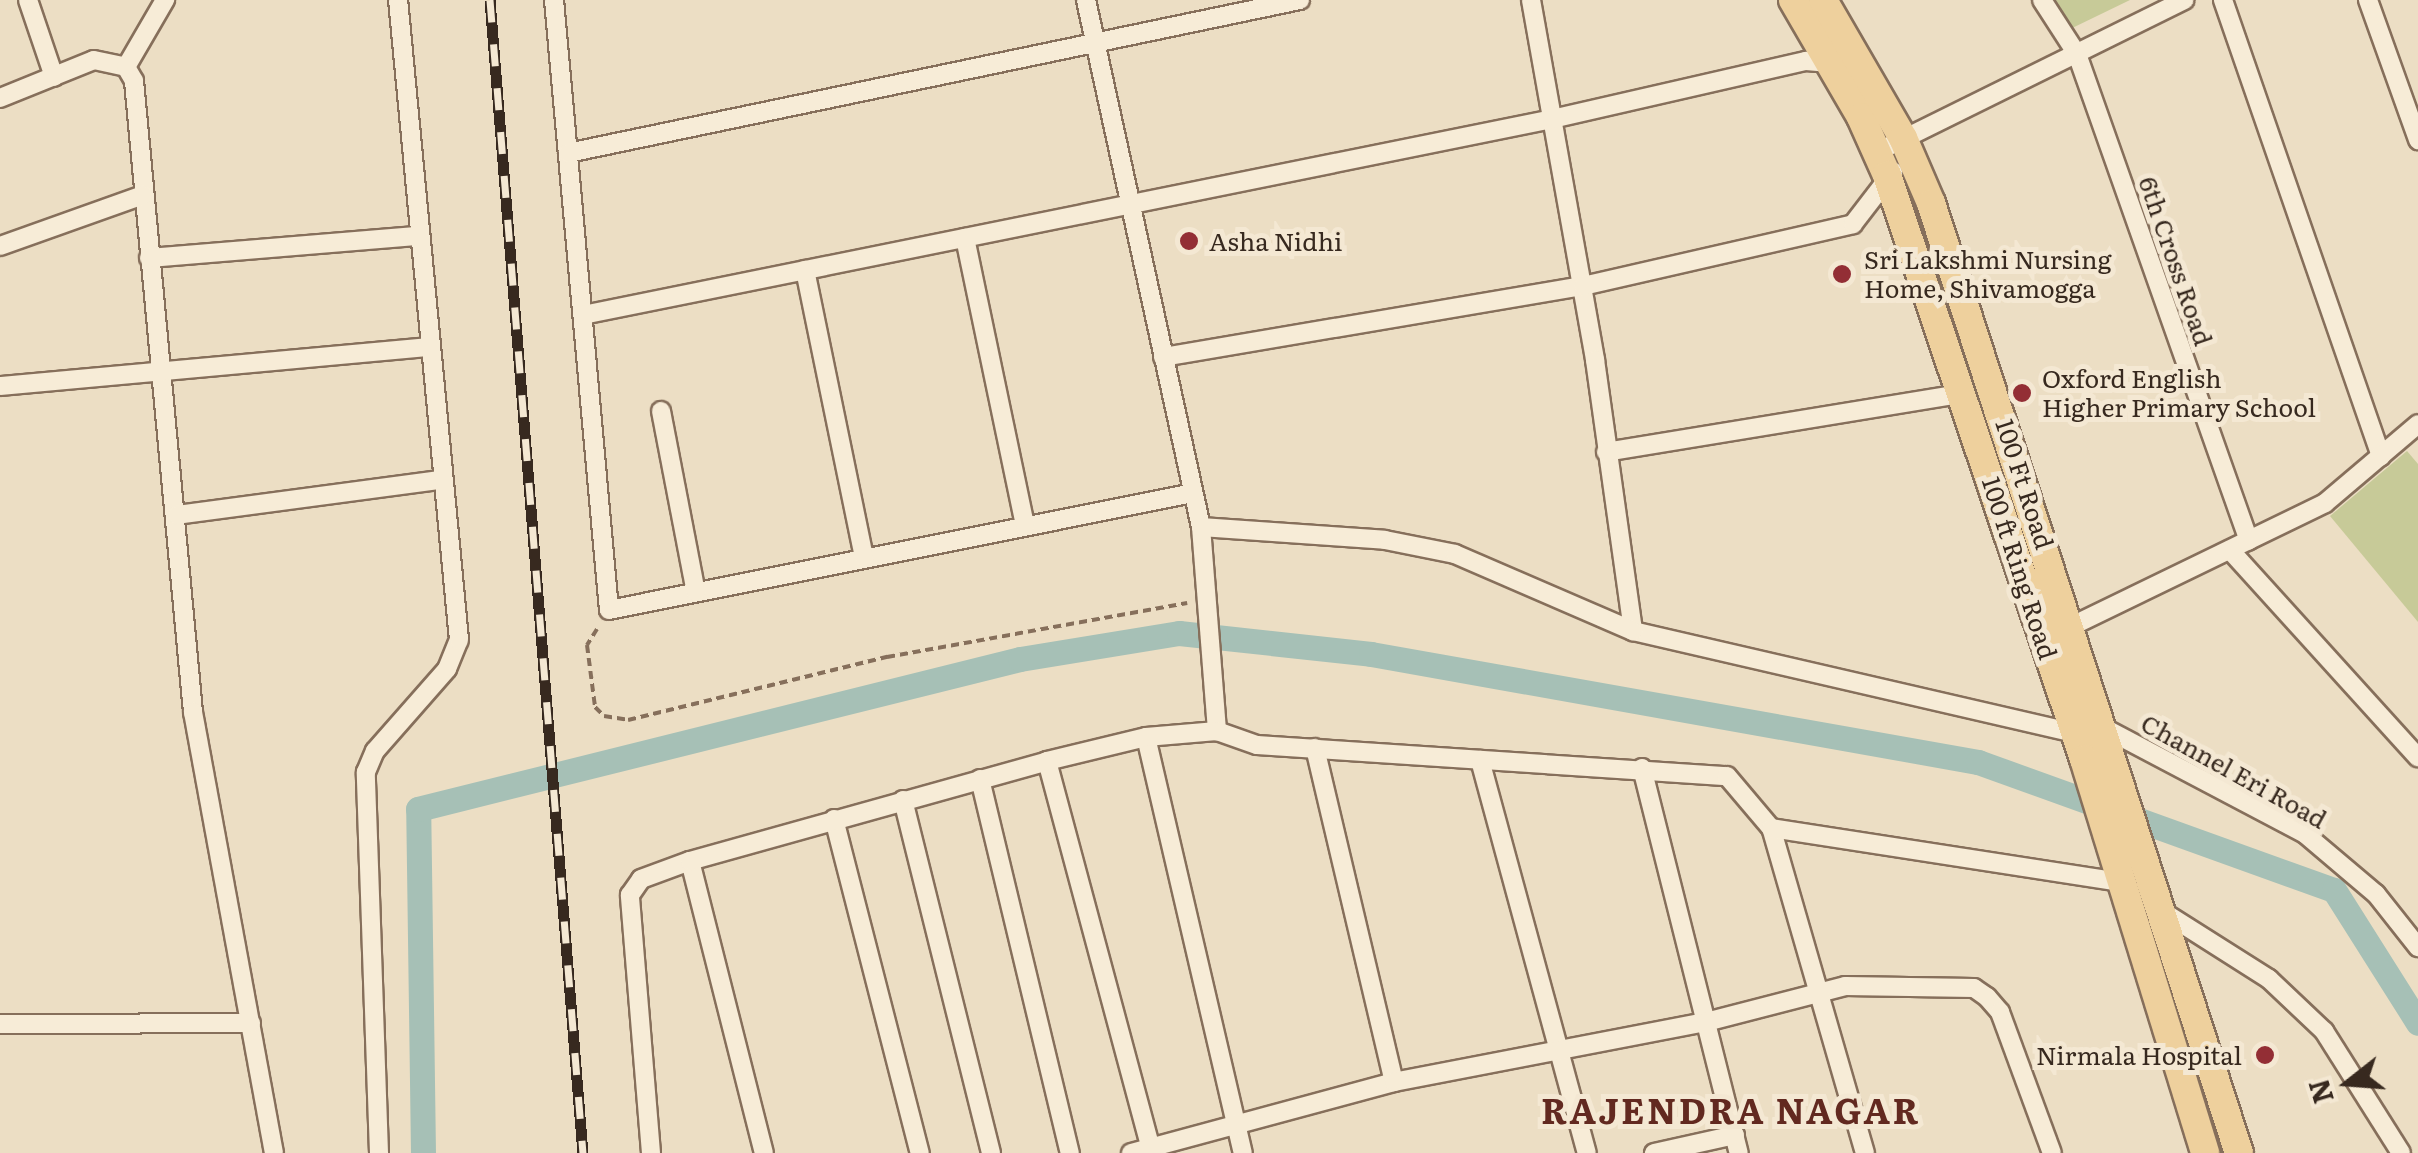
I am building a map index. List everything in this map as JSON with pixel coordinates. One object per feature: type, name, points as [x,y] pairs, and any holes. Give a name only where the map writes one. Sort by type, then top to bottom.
[{"type":"main road","name":"100 ft Ring Road","points":[[1793,0],[1882,163],[2079,746],[2206,1153]]},
{"type":"main road","name":"100 Ft Road","points":[[1822,0],[1908,149],[2154,876]]},
{"type":"main road","points":[[2154,876],[2239,1153]]},
{"type":"street","points":[[28,0],[54,77]]},
{"type":"street","points":[[126,67],[165,0]]},
{"type":"street","points":[[379,1153],[366,772],[375,750],[454,657],[458,640],[398,0]]},
{"type":"street","points":[[554,0],[609,610],[1193,493]]},
{"type":"street","points":[[1086,0],[1201,527],[1217,731]]},
{"type":"street","points":[[568,153],[1300,0]]},
{"type":"street","points":[[1530,0],[1582,286],[1633,631]]},
{"type":"street","name":"6th Cross Road","points":[[2042,0],[2076,54],[2249,540]]},
{"type":"street","points":[[1164,357],[1582,286],[1853,224],[1882,163],[2076,54],[2186,0]]},
{"type":"street","points":[[2223,0],[2380,456]]},
{"type":"street","points":[[2368,0],[2418,140]]},
{"type":"street","points":[[0,98],[94,60],[126,67],[134,81],[158,373],[177,515],[193,712],[274,1153]]},
{"type":"street","points":[[583,315],[1552,119],[1806,62],[1830,64]]},
{"type":"street","points":[[0,246],[144,195]]},
{"type":"street","points":[[148,258],[418,236]]},
{"type":"street","points":[[965,238],[1024,526]]},
{"type":"street","points":[[805,270],[864,558]]},
{"type":"street","points":[[0,386],[429,347]]},
{"type":"street","points":[[1606,452],[1962,394]]},
{"type":"street","points":[[661,412],[696,592]]},
{"type":"street","points":[[2072,626],[2325,504],[2380,456],[2414,435]]},
{"type":"street","points":[[177,515],[441,480]]},
{"type":"street","points":[[1201,527],[1384,540],[1455,554],[1633,631],[2079,746],[2106,729]]},
{"type":"street","points":[[2230,550],[2418,757]]},
{"type":"street","name":"Channel Eri Road","points":[[2106,729],[2305,834],[2376,894],[2418,947]]},
{"type":"street","points":[[651,1153],[630,896],[641,879],[690,860],[1047,761],[1146,737],[1217,731],[1257,745],[1727,776],[1772,828],[1865,1153]]},
{"type":"street","points":[[1146,737],[1243,1153]]},
{"type":"street","points":[[1315,748],[1394,1082]]},
{"type":"street","points":[[1480,760],[1562,1049],[1587,1153]]},
{"type":"street","points":[[1047,761],[1151,1148]]},
{"type":"street","points":[[1642,768],[1737,1144],[1654,1153]]},
{"type":"street","points":[[980,779],[1070,1153]]},
{"type":"street","points":[[903,800],[991,1153]]},
{"type":"street","points":[[834,820],[920,1153]]},
{"type":"street","points":[[1772,828],[2154,876]]},
{"type":"street","points":[[690,860],[764,1153]]},
{"type":"street","points":[[2165,913],[2269,979],[2324,1031],[2401,1153]]},
{"type":"street","points":[[1131,1153],[1236,1120],[1394,1082],[1706,1022],[1845,986],[1974,988],[1987,997],[2000,1012],[2052,1153]]},
{"type":"street","points":[[0,1024],[251,1023]]},
{"type":"path","points":[[609,610],[586,646],[589,686],[604,716],[628,720],[887,658],[1206,606]]},
{"type":"green space","points":[[2041,0],[2130,0],[2064,32]]},
{"type":"green space","points":[[2407,451],[2418,464],[2418,622],[2330,516]]},
{"type":"waterway","points":[[423,1153],[418,809],[1020,659],[1179,633],[1371,654],[1978,762],[2334,890],[2418,1023]]},
{"type":"railway","points":[[490,0],[583,1153]]},
{"type":"place","name":"Asha Nidhi","points":[[1189,241]]},
{"type":"place","name":"Sri Lakshmi Nursing Home, Shivamogga","points":[[1842,274]]},
{"type":"place","name":"Oxford English Higher Primary School","points":[[2022,393]]},
{"type":"place","name":"Nirmala Hospital","points":[[2265,1055]]},
{"type":"district","name":"RAJENDRA NAGAR","points":[[1731,1109]]}]
